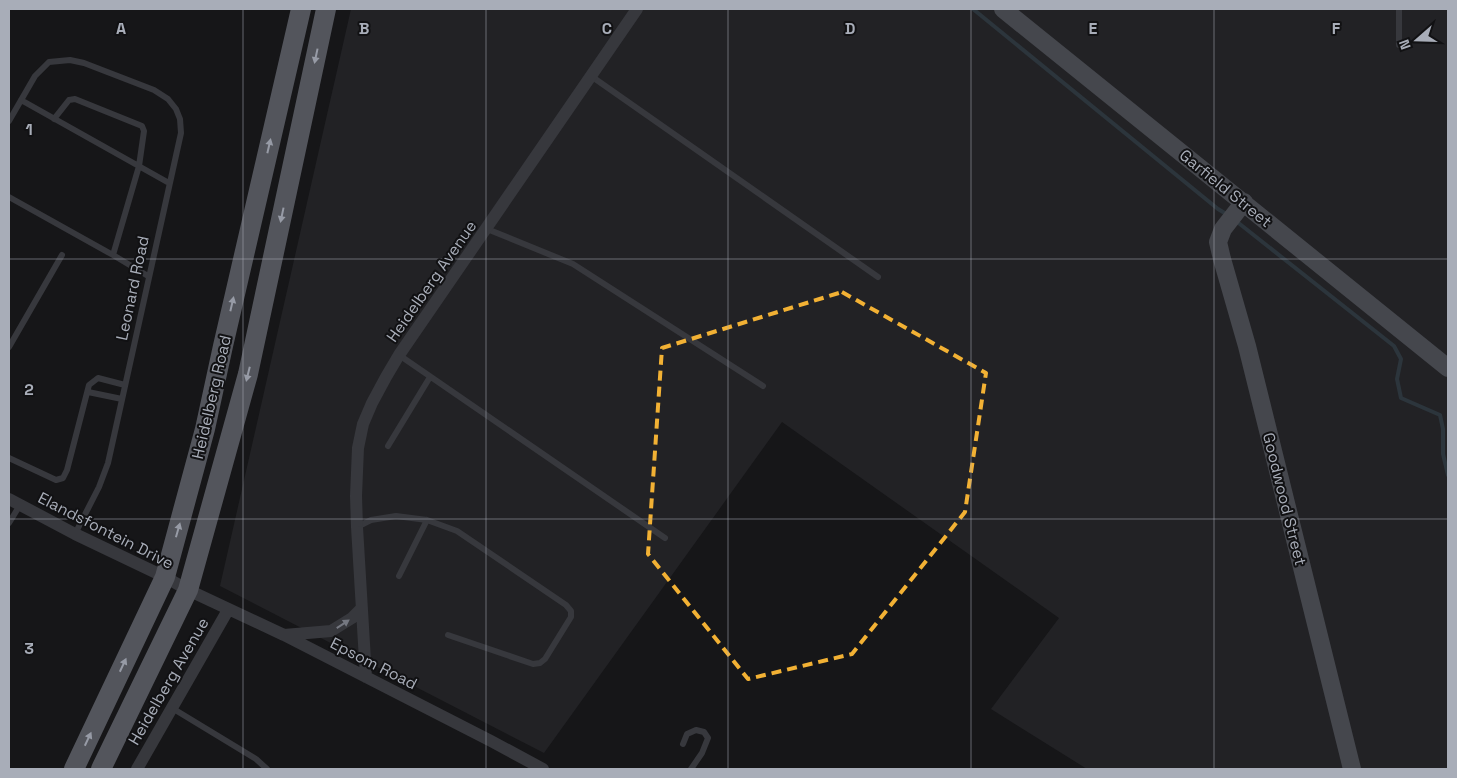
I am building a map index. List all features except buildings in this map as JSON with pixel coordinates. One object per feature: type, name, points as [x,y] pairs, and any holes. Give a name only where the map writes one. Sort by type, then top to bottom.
[{"type":"main road","name":"Heidelberg Road","points":[[74,769],[165,577],[205,429],[301,9]]},
{"type":"main road","name":"Heidelberg Road","points":[[101,769],[188,590],[248,374],[326,9]]},
{"type":"street","name":"Heidelberg Avenue","points":[[366,677],[357,527],[358,448],[363,424],[386,377],[400,355],[637,9]]},
{"type":"street","name":"Garfield Street","points":[[1003,9],[1448,368]]},
{"type":"street","name":"Goodwood Street","points":[[1244,202],[1223,229],[1218,242],[1247,346],[1352,769]]},
{"type":"street","name":"Elandsfontein Drive","points":[[14,502],[188,590]]},
{"type":"street","name":"Epsom Road","points":[[188,590],[284,635],[491,740],[543,769]]},
{"type":"street","points":[[284,635],[331,631],[352,618],[362,608]]},
{"type":"street","name":"Heidelberg Avenue","points":[[137,769],[228,610]]},
{"type":"lane","points":[[1398,45],[1399,9]]},
{"type":"lane","name":"Leonard Road","points":[[21,100],[35,76],[49,62],[70,60],[84,63],[154,90],[168,99],[176,109],[180,119],[181,133],[108,463],[99,487],[75,534]]},
{"type":"lane","points":[[592,76],[878,277]]},
{"type":"lane","points":[[54,119],[69,100],[74,99],[142,126],[144,131],[139,166],[113,255]]},
{"type":"lane","points":[[9,121],[21,100],[169,183]]},
{"type":"lane","points":[[9,197],[148,276]]},
{"type":"lane","points":[[487,229],[573,264],[763,386]]},
{"type":"lane","points":[[9,347],[62,255]]},
{"type":"lane","points":[[400,355],[665,538]]},
{"type":"lane","points":[[388,446],[430,377]]},
{"type":"lane","points":[[9,458],[56,480],[63,478],[67,470],[89,385],[98,378],[125,385]]},
{"type":"lane","points":[[88,392],[122,400]]},
{"type":"lane","points":[[9,523],[14,502]]},
{"type":"lane","points":[[357,527],[371,520],[396,516],[427,520],[457,531],[566,605],[571,617],[545,660],[533,664],[448,634]]},
{"type":"lane","points":[[399,576],[427,520]]},
{"type":"lane","points":[[172,708],[256,759],[268,769]]},
{"type":"lane","points":[[683,744],[687,734],[696,730],[704,732],[708,738],[691,769]]},
{"type":"highlighted area","points":[[842,292],[986,373],[965,512],[852,654],[748,679],[648,554],[662,348]]},
{"type":"shaded area","points":[[351,9],[1448,9],[1448,769],[1087,769],[991,709],[1059,618],[782,422],[544,753],[220,586]]},
{"type":"waterway","points":[[973,9],[1218,209],[1228,215]]},
{"type":"waterway","points":[[1236,221],[1394,346],[1401,359],[1397,379],[1401,398],[1440,415],[1443,429],[1443,454],[1448,475]]}]
